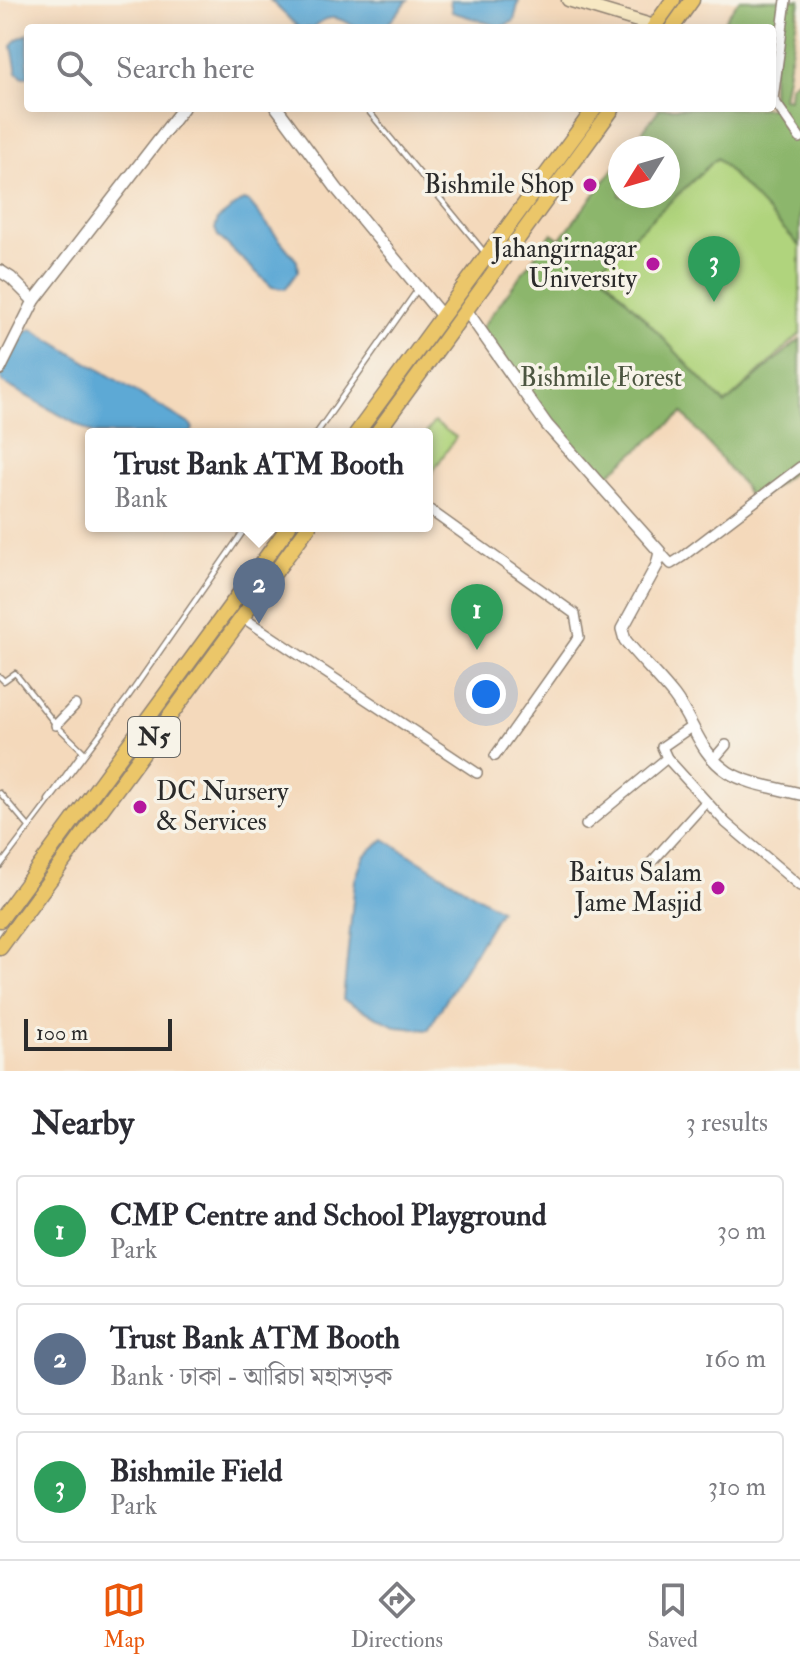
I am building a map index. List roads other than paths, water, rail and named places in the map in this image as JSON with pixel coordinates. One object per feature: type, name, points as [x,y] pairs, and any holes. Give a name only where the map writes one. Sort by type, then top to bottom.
[{"type":"highway","points":[[655,24],[673,0]]},
{"type":"highway","points":[[675,24],[692,0]]},
{"type":"highway","points":[[360,428],[592,112]]},
{"type":"highway","points":[[380,428],[610,112]]},
{"type":"highway","name":"N5","points":[[0,920],[285,532]]},
{"type":"highway","name":"N5","points":[[0,948],[305,532]]},
{"type":"main road","points":[[568,0],[644,24]]},
{"type":"street","points":[[776,76],[786,0]]},
{"type":"street","points":[[776,103],[800,138]]},
{"type":"street","points":[[0,369],[34,301],[180,112]]},
{"type":"street","points":[[280,112],[337,189],[442,316]]},
{"type":"street","points":[[0,271],[34,301]]},
{"type":"street","points":[[466,310],[547,425],[671,564],[800,467]]},
{"type":"street","points":[[433,512],[575,614],[579,637],[495,756]]},
{"type":"street","points":[[660,552],[657,565],[622,629],[625,640],[687,714],[700,744],[714,759],[730,773],[800,794]]},
{"type":"street","points":[[242,617],[477,773]]},
{"type":"street","points":[[56,725],[75,705]]},
{"type":"street","points":[[691,727],[662,747],[667,758],[726,823],[800,886]]},
{"type":"street","points":[[714,759],[726,745]]},
{"type":"street","points":[[586,825],[667,758]]},
{"type":"street","points":[[648,866],[706,802]]},
{"type":"lane","points":[[369,112],[487,255]]},
{"type":"lane","points":[[320,428],[419,289]]},
{"type":"lane","points":[[0,866],[128,697],[243,532]]},
{"type":"lane","points":[[0,677],[4,681],[15,673],[56,725],[83,751],[28,828],[0,793]]},
{"type":"water","points":[[270,0],[408,0],[388,24],[352,24],[333,18],[318,24],[295,24]]},
{"type":"water","points":[[450,0],[519,0],[514,21],[508,24],[491,24],[452,12]]},
{"type":"water","points":[[24,36],[24,77],[17,72],[12,46]]},
{"type":"water","points":[[243,200],[249,202],[297,261],[298,271],[285,289],[272,287],[218,236],[215,229],[218,219]]},
{"type":"water","points":[[32,329],[192,428],[85,429],[2,382],[0,373],[25,333]]},
{"type":"water","points":[[384,839],[500,910],[428,1030],[397,1027],[343,1000],[355,880],[364,856]]},
{"type":"place","name":"Bishmile Shop","points":[[590,185]]},
{"type":"place","name":"Jahangirnagar University","points":[[653,264]]},
{"type":"place","name":"Bishmile Field","points":[[714,302]]},
{"type":"place","name":"Trust Bank ATM Booth","points":[[259,624]]},
{"type":"place","name":"CMP Centre and School Playground","points":[[477,650]]},
{"type":"place","name":"DC Nursery & Services","points":[[140,807]]},
{"type":"place","name":"Baitus Salam Jame Masjid","points":[[718,888]]},
{"type":"park label","name":"Bishmile Forest","points":[[601,378]]}]
